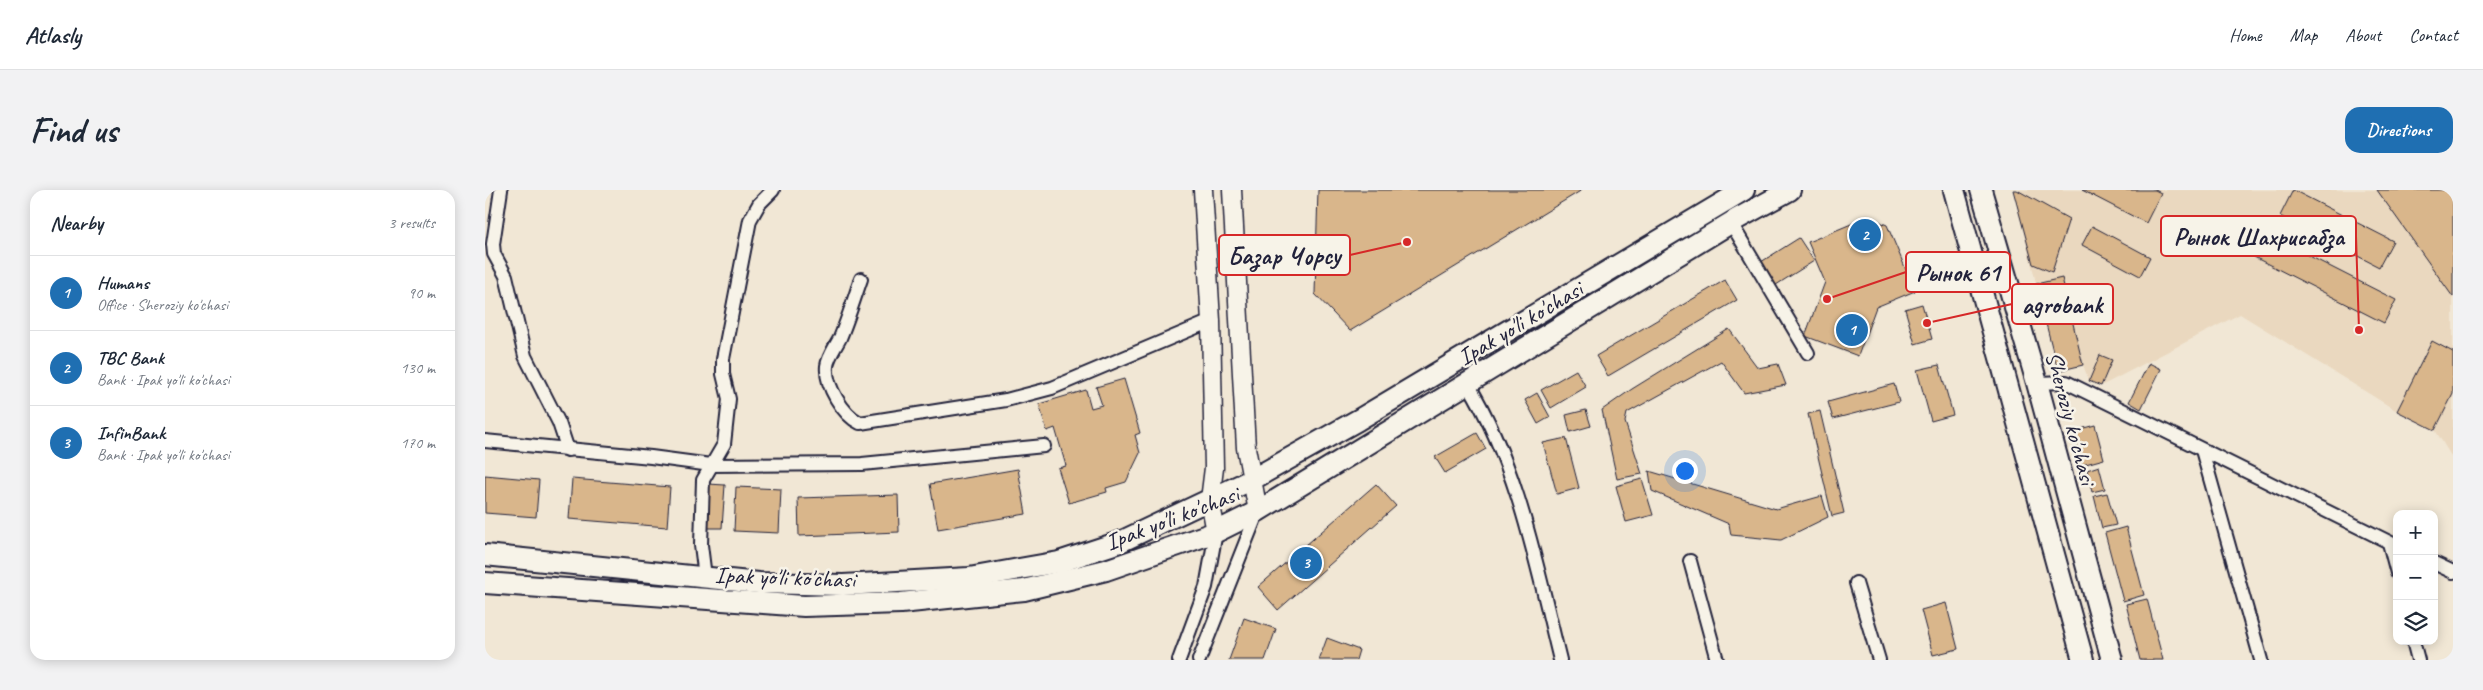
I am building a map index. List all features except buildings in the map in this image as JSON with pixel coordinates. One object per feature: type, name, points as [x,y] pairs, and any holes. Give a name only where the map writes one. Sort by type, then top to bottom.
[{"type":"main road","points":[[1203,190],[1211,321],[1214,468],[1211,500],[1216,532]]},
{"type":"main road","points":[[1232,190],[1246,448],[1258,512]]},
{"type":"main road","name":"Ipak yo'li ko'chasi","points":[[485,555],[759,583],[843,585],[969,578],[1059,562],[1120,542],[1253,479],[1358,420],[1676,228],[1744,190]]},
{"type":"main road","name":"Ipak yo'li ko'chasi","points":[[485,583],[596,593],[804,606],[901,603],[1024,590],[1106,570],[1216,532],[1258,512],[1731,223],[1790,190]]},
{"type":"main road","points":[[1954,190],[2079,659]]},
{"type":"main road","name":"Sheroziy ko'chasi","points":[[1981,190],[2037,383],[2111,660]]},
{"type":"street","points":[[501,190],[493,244],[494,254],[506,276],[525,356],[559,423],[568,450]]},
{"type":"street","points":[[705,577],[701,545],[703,480],[724,444],[729,399],[723,374],[723,360],[750,220],[759,204],[773,190]]},
{"type":"street","points":[[1731,223],[1808,353]]},
{"type":"street","points":[[861,279],[845,325],[827,364],[827,378],[844,410],[852,420],[860,424],[1006,400],[1052,388],[1211,321]]},
{"type":"street","points":[[2037,383],[2066,382],[2393,544]]},
{"type":"street","points":[[1468,384],[1487,416],[1513,484],[1560,660]]},
{"type":"street","points":[[485,440],[568,450],[651,456],[711,465],[862,464],[1044,446]]},
{"type":"street","points":[[2202,450],[2261,660]]},
{"type":"street","points":[[1199,660],[1258,512]]},
{"type":"street","points":[[1179,660],[1206,588],[1216,532]]},
{"type":"street","points":[[1690,561],[1717,660]]},
{"type":"street","points":[[2438,565],[2453,572]]},
{"type":"street","points":[[1856,584],[1879,660]]},
{"type":"street","points":[[2414,645],[2418,660]]},
{"type":"shaded area","points":[[2013,190],[2453,190],[2453,459],[2435,430],[2397,411],[2240,314],[2101,386],[2089,381],[2083,365],[2058,371]]},
{"type":"place","name":"TBC Bank","points":[[1865,235]]},
{"type":"place","name":"Базар Чорсу","points":[[1407,242]]},
{"type":"place","name":"Рынок 61","points":[[1827,299]]},
{"type":"place","name":"agrobank","points":[[1927,323]]},
{"type":"place","name":"Humans","points":[[1852,330]]},
{"type":"place","name":"Рынок Шахрисабза","points":[[2359,330]]},
{"type":"place","name":"InfinBank","points":[[1306,563]]}]
